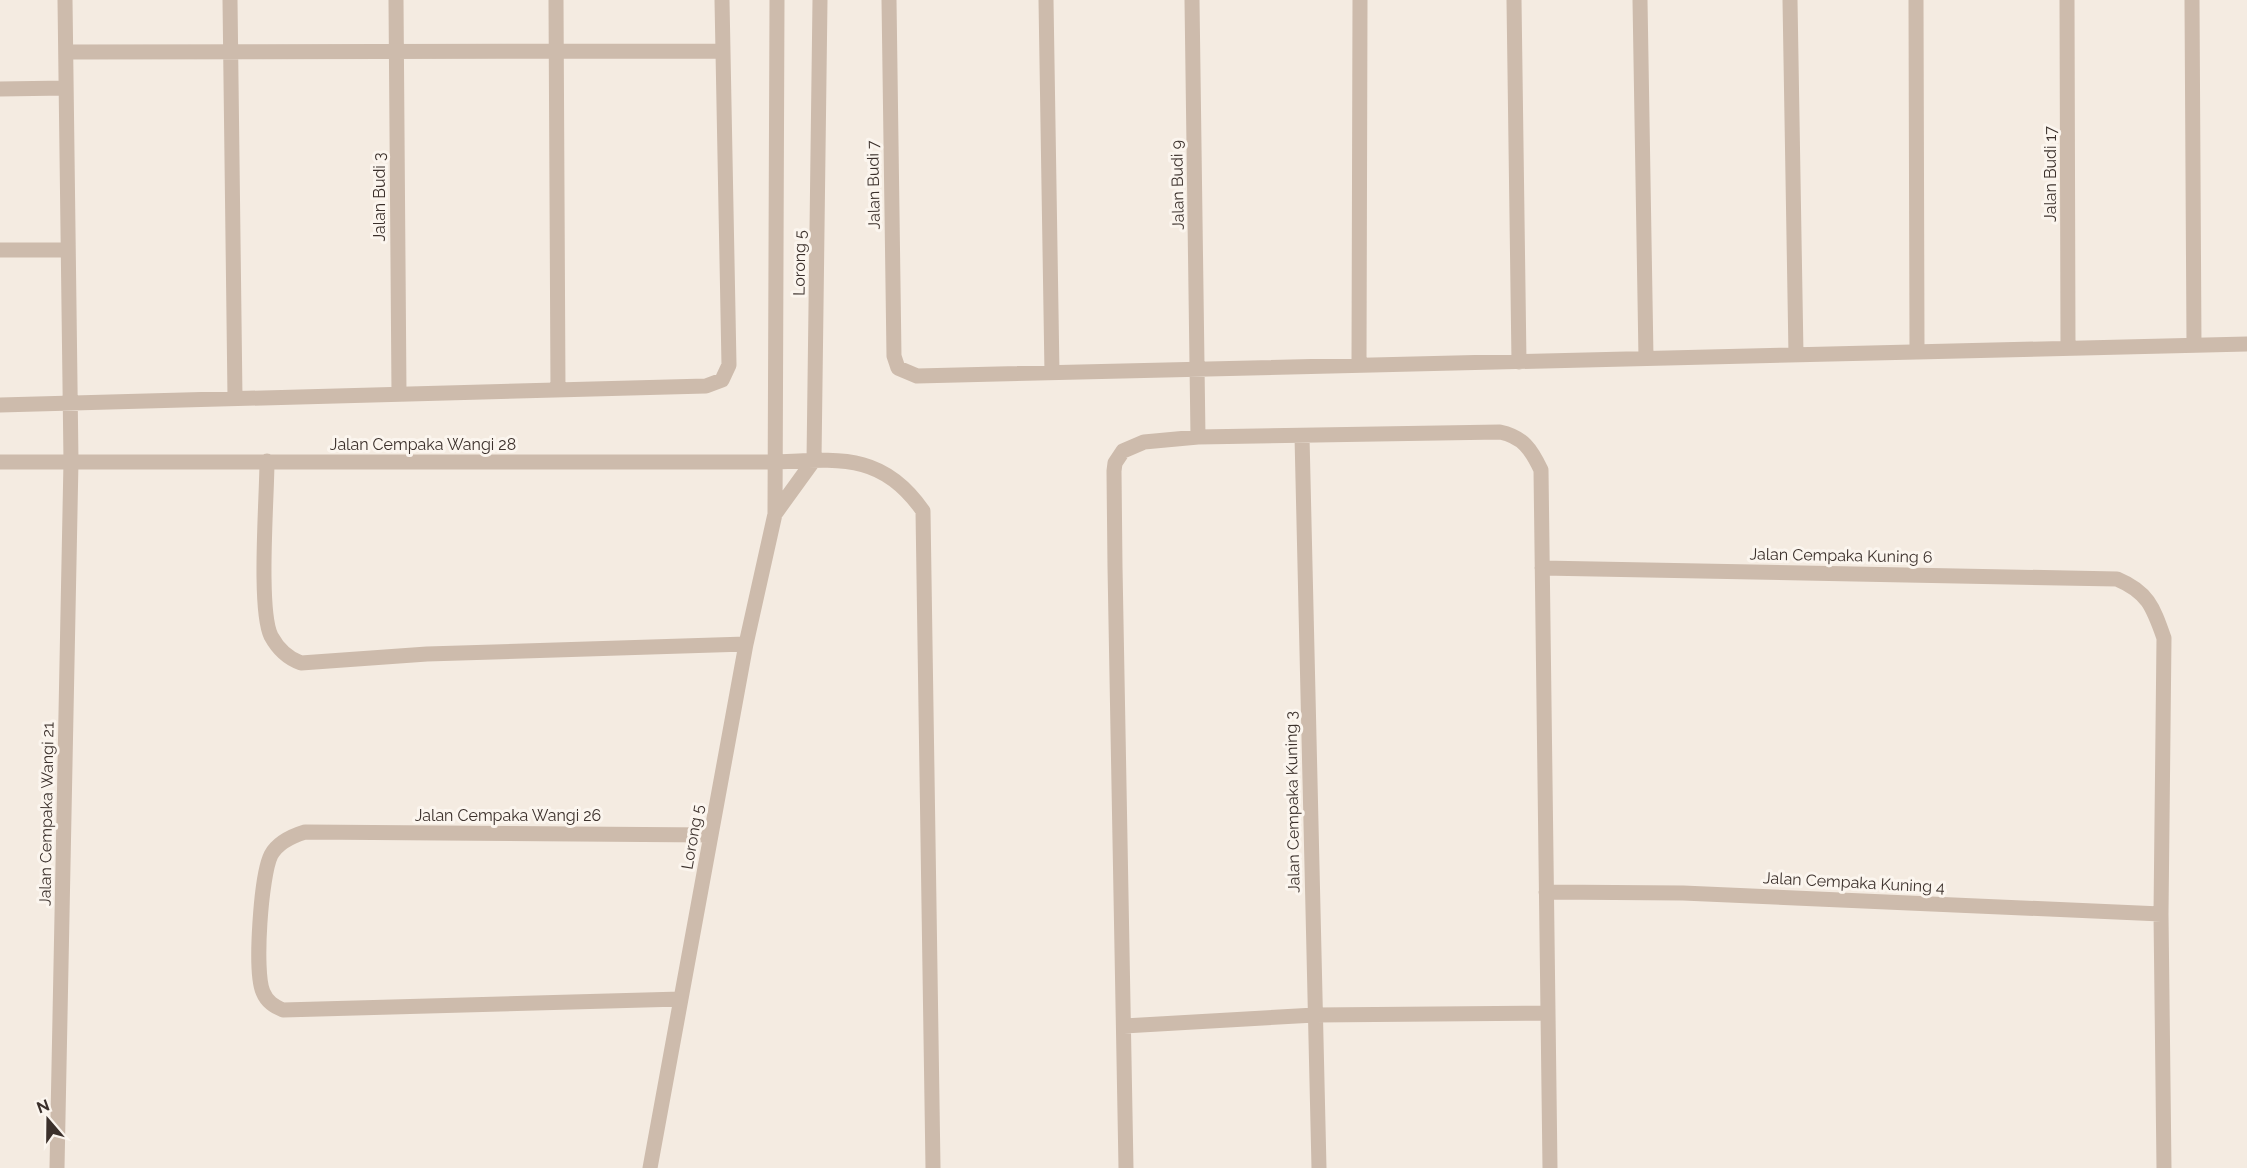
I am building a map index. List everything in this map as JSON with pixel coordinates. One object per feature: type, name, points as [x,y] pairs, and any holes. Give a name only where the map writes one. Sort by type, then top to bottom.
[{"type":"street","name":"Jalan Cempaka Wangi 21","points":[[57,1168],[71,461],[65,0]]},
{"type":"street","points":[[230,0],[235,398]]},
{"type":"street","name":"Jalan Budi 3","points":[[396,0],[399,394]]},
{"type":"street","points":[[556,0],[558,390]]},
{"type":"street","points":[[0,405],[706,386],[722,380],[729,365],[722,0]]},
{"type":"street","name":"Lorong 5","points":[[650,1168],[746,644],[775,514],[777,0]]},
{"type":"street","name":"Lorong 5","points":[[775,514],[814,460],[820,0]]},
{"type":"street","name":"Jalan Budi 7","points":[[889,0],[894,356],[898,368],[917,376],[1052,373]]},
{"type":"street","points":[[1046,0],[1052,373],[2247,344]]},
{"type":"street","name":"Jalan Budi 9","points":[[1192,0],[1198,437]]},
{"type":"street","points":[[1359,366],[1360,0]]},
{"type":"street","points":[[1514,0],[1519,362]]},
{"type":"street","points":[[1640,0],[1646,358]]},
{"type":"street","points":[[1790,0],[1797,355]]},
{"type":"street","points":[[1916,0],[1917,352]]},
{"type":"street","name":"Jalan Budi 17","points":[[2067,0],[2068,348]]},
{"type":"street","points":[[2192,0],[2194,345]]},
{"type":"street","points":[[66,52],[722,51]]},
{"type":"street","points":[[0,89],[66,88]]},
{"type":"street","points":[[0,250],[68,250]]},
{"type":"street","points":[[1126,1168],[1115,463],[1123,452],[1144,442],[1198,437],[1500,432],[1515,435],[1533,452],[1541,470],[1550,1168]]},
{"type":"street","name":"Jalan Cempaka Kuning 3","points":[[1302,436],[1319,1168]]},
{"type":"street","name":"Jalan Cempaka Wangi 28","points":[[0,462],[776,462],[814,460],[871,465],[910,492],[923,511],[933,1168]]},
{"type":"street","points":[[267,461],[265,608],[271,635],[289,658],[301,663],[427,654],[746,644]]},
{"type":"street","name":"Jalan Cempaka Kuning 6","points":[[1542,567],[2117,579],[2137,587],[2148,600],[2164,638],[2161,914]]},
{"type":"street","name":"Jalan Cempaka Wangi 26","points":[[681,999],[284,1010],[275,1006],[262,991],[258,972],[264,879],[272,854],[276,849],[291,836],[305,832],[711,835]]},
{"type":"street","name":"Jalan Cempaka Kuning 4","points":[[1546,892],[1683,893],[2161,914]]},
{"type":"street","points":[[2161,914],[2164,1168]]},
{"type":"street","points":[[1124,1026],[1315,1015],[1548,1013]]}]
